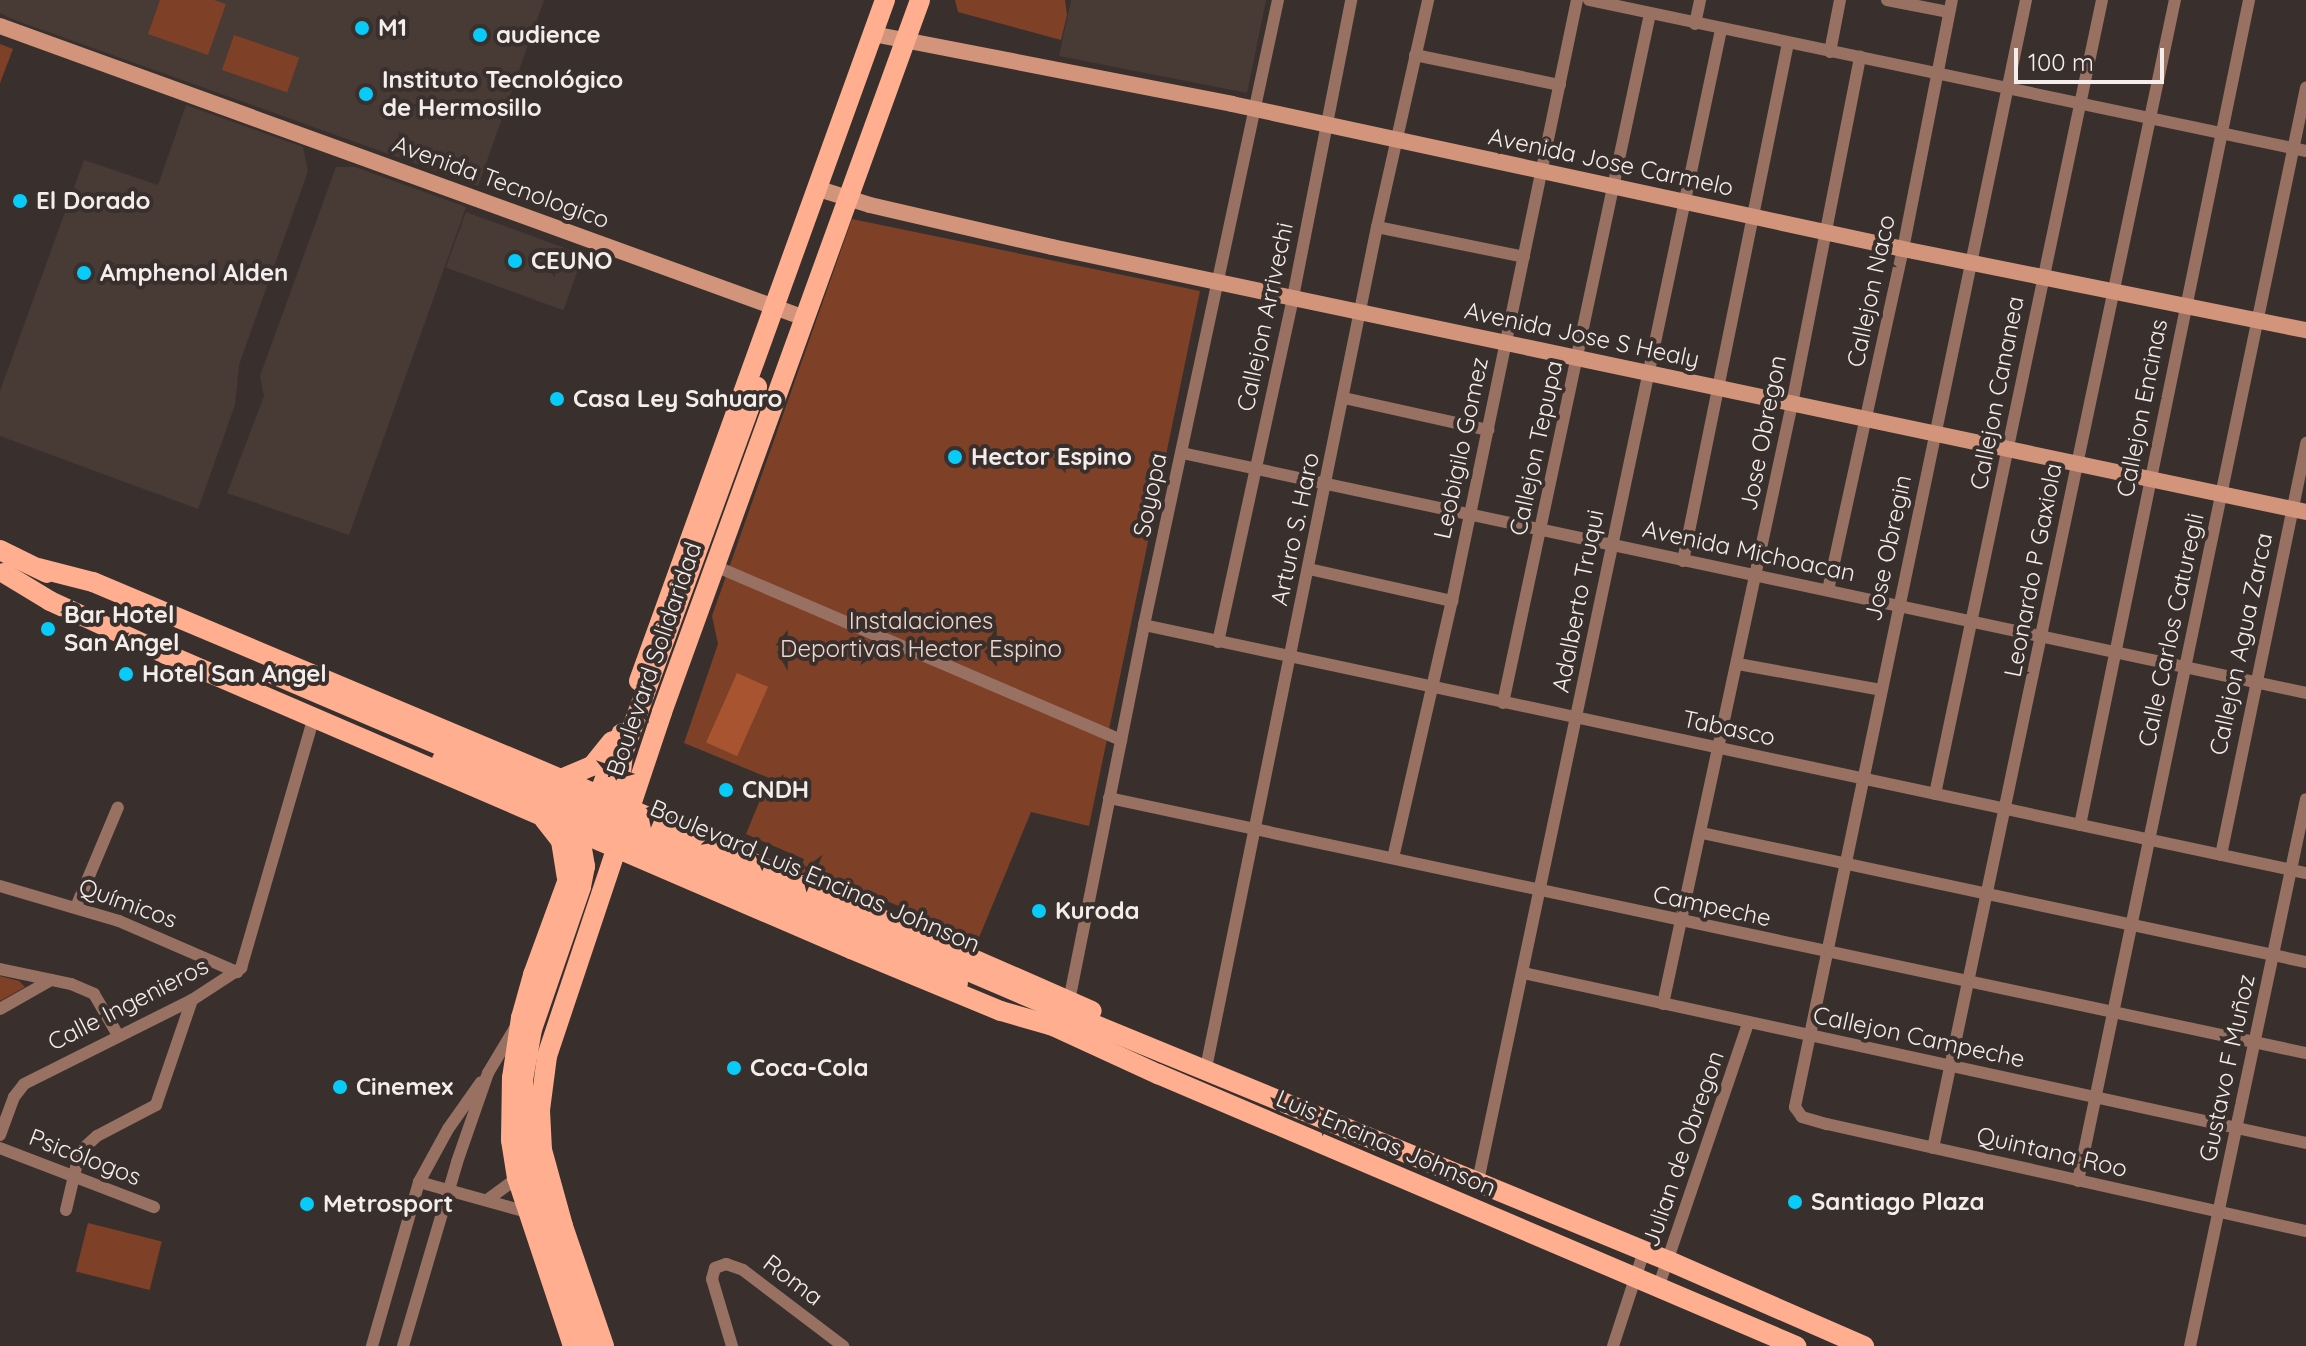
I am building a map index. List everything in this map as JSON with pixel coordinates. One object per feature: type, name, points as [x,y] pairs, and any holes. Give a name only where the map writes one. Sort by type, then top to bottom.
[{"type":"main road","name":"Boulevard Solidaridad","points":[[573,1346],[517,1178],[510,1113],[521,1018],[540,955],[885,0]]},
{"type":"main road","name":"Boulevard Solidaridad","points":[[604,1346],[563,1226],[540,1139],[543,1071],[629,808],[920,0]]},
{"type":"main road","points":[[715,878],[638,826],[626,811],[618,775],[623,753],[757,387],[762,370],[761,346]]},
{"type":"main road","points":[[0,550],[82,592],[271,680]]},
{"type":"main road","points":[[38,568],[93,582],[600,795],[1064,1014]]},
{"type":"main road","points":[[2,572],[271,680]]},
{"type":"main road","points":[[2,572],[100,626],[976,1001],[1064,1014]]},
{"type":"main road","name":"Boulevard Luis Encinas Johnson","points":[[271,680],[958,983]]},
{"type":"main road","name":"Boulevard Luis Encinas Johnson","points":[[271,680],[492,766],[1064,1014]]},
{"type":"main road","points":[[561,779],[592,766],[626,717]]},
{"type":"main road","points":[[492,766],[561,807],[579,832],[584,848],[581,887],[532,1029],[523,1080],[523,1102],[531,1170],[589,1346]]},
{"type":"main road","points":[[641,776],[654,810],[667,825]]},
{"type":"main road","points":[[542,816],[561,841],[567,883]]},
{"type":"main road","points":[[606,878],[622,867],[652,863]]},
{"type":"main road","points":[[540,955],[559,956],[576,967]]},
{"type":"main road","name":"Luis Encinas Johnson","points":[[958,983],[1064,1014],[1202,1066],[1862,1345]]},
{"type":"main road","name":"Luis Encinas Johnson","points":[[1064,1014],[1635,1278],[1796,1346]]},
{"type":"main road","points":[[1829,1346],[1862,1345]]},
{"type":"street","name":"Soyopa","points":[[1064,1014],[1278,0]]},
{"type":"street","name":"Callejon Arrivechi","points":[[1218,642],[1293,297],[1351,0]]},
{"type":"street","name":"Arturo S. Haro","points":[[1202,1066],[1327,485],[1395,141],[1428,0]]},
{"type":"street","name":"Leobigilo Gomez","points":[[1393,858],[1452,601],[1577,0]]},
{"type":"street","points":[[1589,0],[2300,149]]},
{"type":"street","points":[[1695,24],[1700,0]]},
{"type":"street","points":[[1830,52],[1840,0]]},
{"type":"street","points":[[1887,0],[1950,6]]},
{"type":"street","name":"Jose Obregin","points":[[1795,1107],[2026,0]]},
{"type":"street","name":"Callejon Cananea","points":[[1935,794],[2102,0]]},
{"type":"street","name":"Leonardo P Gaxiola","points":[[1933,1148],[1971,981],[2175,0]]},
{"type":"street","name":"Callejon Encinas","points":[[2080,825],[2249,0]]},
{"type":"street","name":"Callejon Naco","points":[[1828,590],[1903,249],[1950,6]]},
{"type":"street","name":"Callejon Tepupa","points":[[1503,703],[1650,14]]},
{"type":"street","name":"Avenida Tecnologico","points":[[0,26],[805,318]]},
{"type":"street","name":"Adalberto Truqui","points":[[1478,1181],[1721,30]]},
{"type":"street","name":"Avenida Jose Carmelo","points":[[873,34],[1256,110],[1971,264],[2306,330]]},
{"type":"street","points":[[1683,561],[1721,388],[1788,43]]},
{"type":"street","points":[[1415,55],[1560,85]]},
{"type":"street","name":"Jose Obregon","points":[[1663,1004],[1738,664],[1860,57]]},
{"type":"street","name":"Calle Carlos Caturegli","points":[[2078,1181],[2258,321],[2300,149],[2306,88]]},
{"type":"street","name":"Avenida Jose S Healy","points":[[819,189],[1036,244],[2299,510]]},
{"type":"street","points":[[1377,227],[1524,257]]},
{"type":"street","points":[[1344,398],[1488,430]]},
{"type":"street","name":"Callejon Agua Zarca","points":[[2221,855],[2256,682],[2299,510],[2306,443]]},
{"type":"street","name":"Avenida Michoacan","points":[[1182,453],[1254,471],[2306,693]]},
{"type":"street","points":[[715,566],[1121,740]]},
{"type":"street","points":[[1309,569],[1452,601]]},
{"type":"street","name":"Tabasco","points":[[1144,625],[2306,873]]},
{"type":"street","points":[[1738,664],[1881,690]]},
{"type":"street","name":"Calle Ingenieros","points":[[0,1135],[14,1097],[24,1084],[192,1000],[237,972],[250,946],[314,717]]},
{"type":"street","name":"Campeche","points":[[1109,798],[1682,923],[2306,1053]]},
{"type":"street","name":"Gustavo F Muñoz","points":[[2190,1346],[2306,799]]},
{"type":"street","points":[[76,907],[118,807]]},
{"type":"street","points":[[1702,833],[2306,962]]},
{"type":"street","name":"Químicos","points":[[0,886],[76,907],[148,932],[237,972]]},
{"type":"street","points":[[0,969],[51,980],[94,994],[118,1035]]},
{"type":"street","name":"Callejon Campeche","points":[[1524,973],[2306,1143]]},
{"type":"street","points":[[0,1009],[51,980]]},
{"type":"street","points":[[66,1210],[79,1154],[90,1141],[156,1105],[192,1000]]},
{"type":"street","points":[[372,1346],[419,1182],[448,1129],[488,1073],[521,1018]]},
{"type":"street","name":"Julian de Obregon","points":[[1658,1288],[1748,1023]]},
{"type":"street","points":[[403,1346],[488,1073]]},
{"type":"street","name":"Quintana Roo","points":[[1795,1107],[1802,1117],[2306,1231]]},
{"type":"street","name":"Psicólogos","points":[[0,1148],[154,1207]]},
{"type":"street","points":[[487,1200],[517,1178]]},
{"type":"street","points":[[419,1182],[527,1212]]},
{"type":"street","points":[[1613,1346],[1644,1251]]},
{"type":"street","name":"Roma","points":[[732,1346],[715,1295],[713,1272],[726,1264],[743,1270],[843,1346]]},
{"type":"shaded area","name":"Instituto Tecnológico de Hermosillo","points":[[0,0],[544,0],[478,186],[12,19],[0,13]]},
{"type":"shaded area","points":[[1071,0],[1266,0],[1247,93],[1059,56]]},
{"type":"shaded area","points":[[186,105],[303,147],[308,171],[239,365],[235,405],[198,509],[0,436],[0,391],[84,160],[158,185]]},
{"type":"shaded area","points":[[336,167],[355,167],[466,207],[349,535],[227,493],[264,396],[260,376]]},
{"type":"shaded area","name":"CEUNO","points":[[466,212],[583,255],[563,310],[446,267]]},
{"type":"shaded area","points":[[737,673],[768,687],[737,756],[706,742]]},
{"type":"green space","points":[[160,0],[214,0],[226,4],[208,55],[148,34]]},
{"type":"green space","points":[[955,0],[1065,0],[1067,15],[1061,40],[958,12]]},
{"type":"green space","points":[[234,35],[299,57],[287,92],[222,70]]},
{"type":"green space","points":[[0,44],[13,49],[0,83]]},
{"type":"green space","name":"Instalaciones Deportivas Hector Espino","points":[[852,219],[1200,291],[1089,826],[1031,812],[978,940],[833,878],[820,881],[799,873],[804,859],[746,834],[769,778],[684,743],[718,644],[712,616]]},
{"type":"green space","points":[[0,976],[19,981],[25,987],[0,1001]]},
{"type":"green space","points":[[88,1223],[162,1241],[150,1290],[76,1272]]},
{"type":"place","name":"M1","points":[[362,28]]},
{"type":"place","name":"audience","points":[[480,35]]},
{"type":"place","name":"Instituto Tecnológico de Hermosillo","points":[[366,94]]},
{"type":"place","name":"El Dorado","points":[[20,201]]},
{"type":"place","name":"CEUNO","points":[[515,261]]},
{"type":"place","name":"Amphenol Alden","points":[[84,273]]},
{"type":"place","name":"Casa Ley Sahuaro","points":[[557,399]]},
{"type":"place","name":"Hector Espino","points":[[955,457]]},
{"type":"place","name":"Bar Hotel San Angel","points":[[48,629]]},
{"type":"place","name":"Hotel San Angel","points":[[126,674]]},
{"type":"place","name":"CNDH","points":[[726,790]]},
{"type":"place","name":"Kuroda","points":[[1039,911]]},
{"type":"place","name":"Coca-Cola","points":[[734,1068]]},
{"type":"place","name":"Cinemex","points":[[340,1087]]},
{"type":"place","name":"Santiago Plaza","points":[[1795,1202]]},
{"type":"place","name":"Metrosport","points":[[307,1204]]}]
